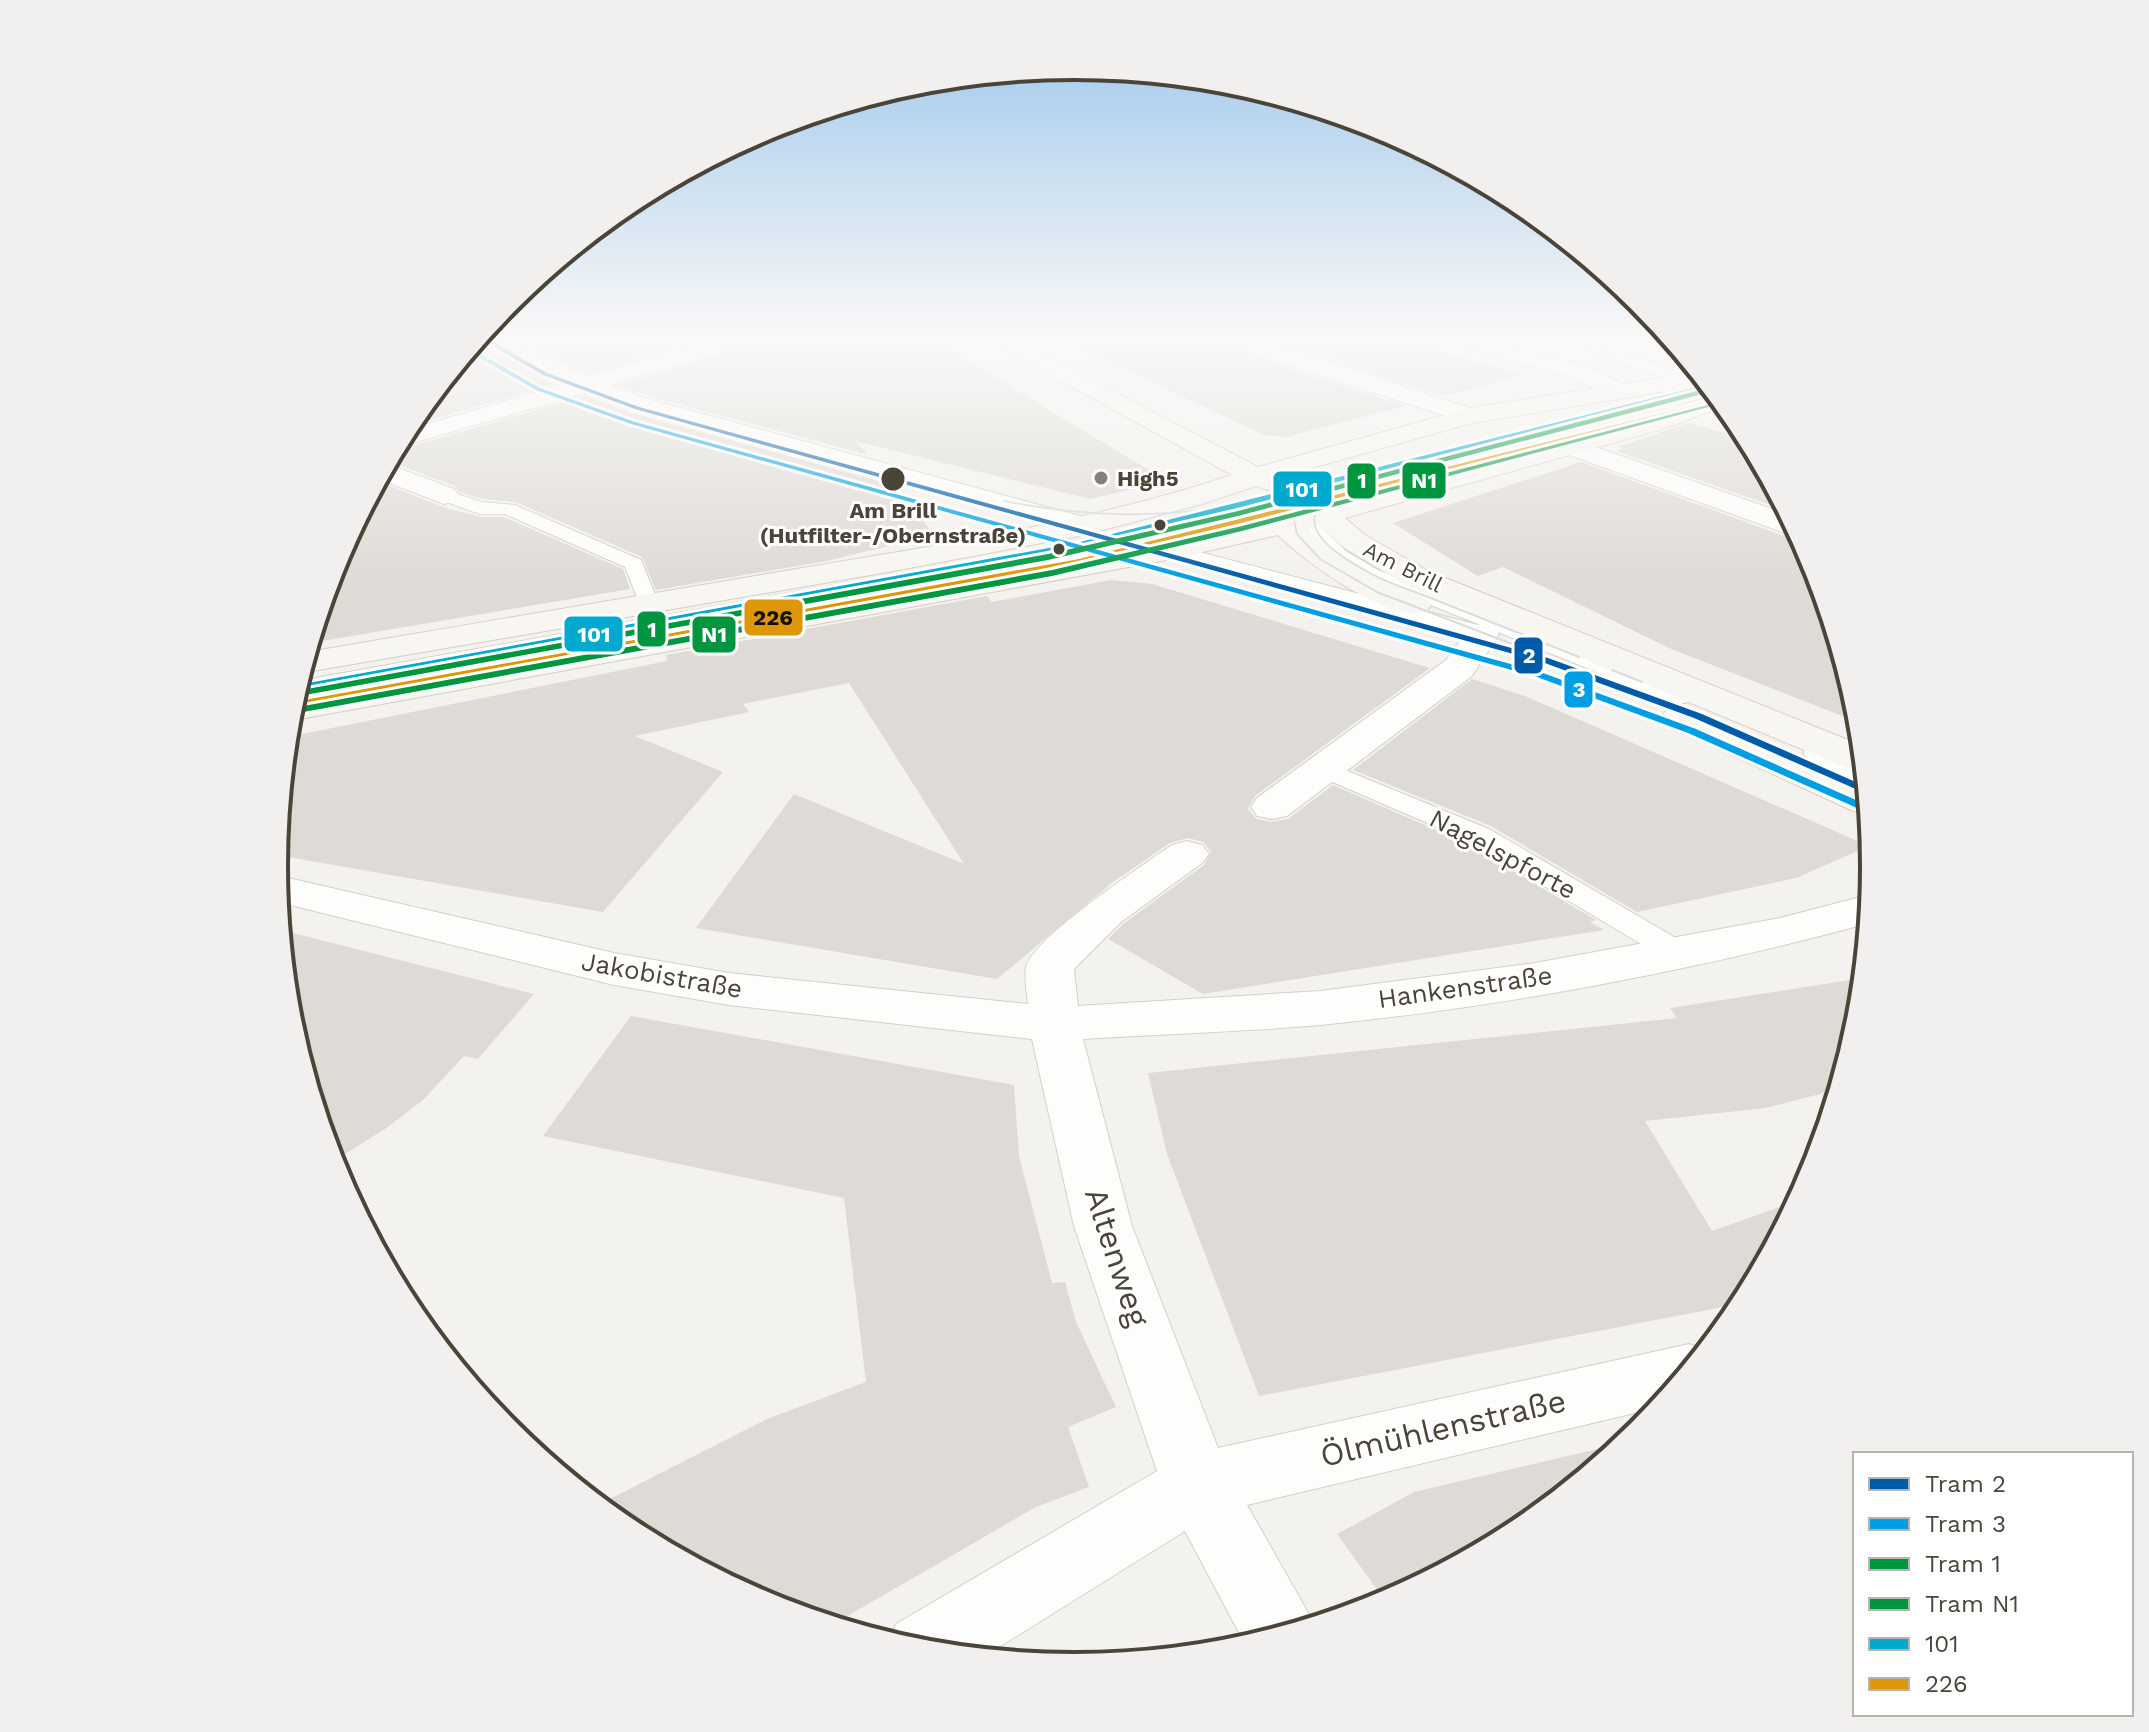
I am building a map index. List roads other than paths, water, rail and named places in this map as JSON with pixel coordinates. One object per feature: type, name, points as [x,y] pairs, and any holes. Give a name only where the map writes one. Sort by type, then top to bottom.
[{"type":"main road","points":[[1132,420],[1267,500]]},
{"type":"main road","points":[[305,707],[1172,550],[1267,500],[1461,420]]},
{"type":"main road","points":[[316,661],[1084,526],[1192,498],[1267,500],[1324,515],[1662,420]]},
{"type":"main road","name":"Am Brill","points":[[1853,756],[1417,578],[1380,559],[1297,493],[1267,500],[1322,560],[1349,578],[1744,744],[1857,797]]},
{"type":"street","points":[[417,436],[471,420]]},
{"type":"street","points":[[693,420],[1084,526]]},
{"type":"street","points":[[1573,447],[1780,521]]},
{"type":"street","points":[[393,475],[444,495]]},
{"type":"street","points":[[1724,499],[1759,485]]},
{"type":"street","points":[[1272,807],[1459,668],[1482,634]]},
{"type":"street","name":"Altenweg","points":[[1187,854],[1105,912],[1050,966],[1054,1024],[1103,1226],[1197,1485],[1276,1626]]},
{"type":"street","name":"Jakobistraße","points":[[289,891],[614,969],[700,984],[1054,1024]]},
{"type":"street","name":"Hankenstraße","points":[[1054,1024],[1320,1008],[1535,979],[1781,932],[1859,911]]},
{"type":"street","name":"Ölmühlenstraße","points":[[941,1640],[1197,1485],[1672,1376]]},
{"type":"lane","points":[[1297,493],[1583,420]]},
{"type":"lane","points":[[444,495],[480,508],[508,509],[634,564],[648,604]]},
{"type":"lane","points":[[310,685],[1051,552],[1267,500]]},
{"type":"lane","points":[[1324,515],[1316,531],[1322,541],[1340,557],[1371,574],[1680,697],[1855,771]]},
{"type":"lane","points":[[1084,526],[1482,634],[1680,697]]},
{"type":"lane","name":"Nagelspforte","points":[[1323,769],[1479,835],[1677,952]]},
{"type":"tram line","name":"3","points":[[624,420],[1540,675],[1692,731],[1858,805]]},
{"type":"tram line","name":"2","points":[[680,420],[1545,660],[1698,716],[1856,786]]},
{"type":"tram line","name":"1","points":[[309,692],[1048,557],[1235,514],[1595,420]]},
{"type":"tram line","name":"N1","points":[[305,709],[1052,573],[1239,529],[1656,420]]},
{"type":"tram line","points":[[1361,471],[1321,486],[1297,505],[1293,515],[1297,534],[1320,559],[1377,592],[1624,687]]},
{"type":"tram line","points":[[1373,479],[1341,490],[1320,505],[1314,522],[1317,531],[1331,548],[1384,580],[1579,657]]},
{"type":"tram line","points":[[1004,501],[1060,510],[1116,514],[1171,513],[1228,506]]},
{"type":"tram line","points":[[1612,670],[1642,682]]},
{"type":"place","name":"High5","points":[[1101,478]]},
{"type":"place","name":"Am Brill (Hutfilter-/Obernstraße)","points":[[893,479]]}]
